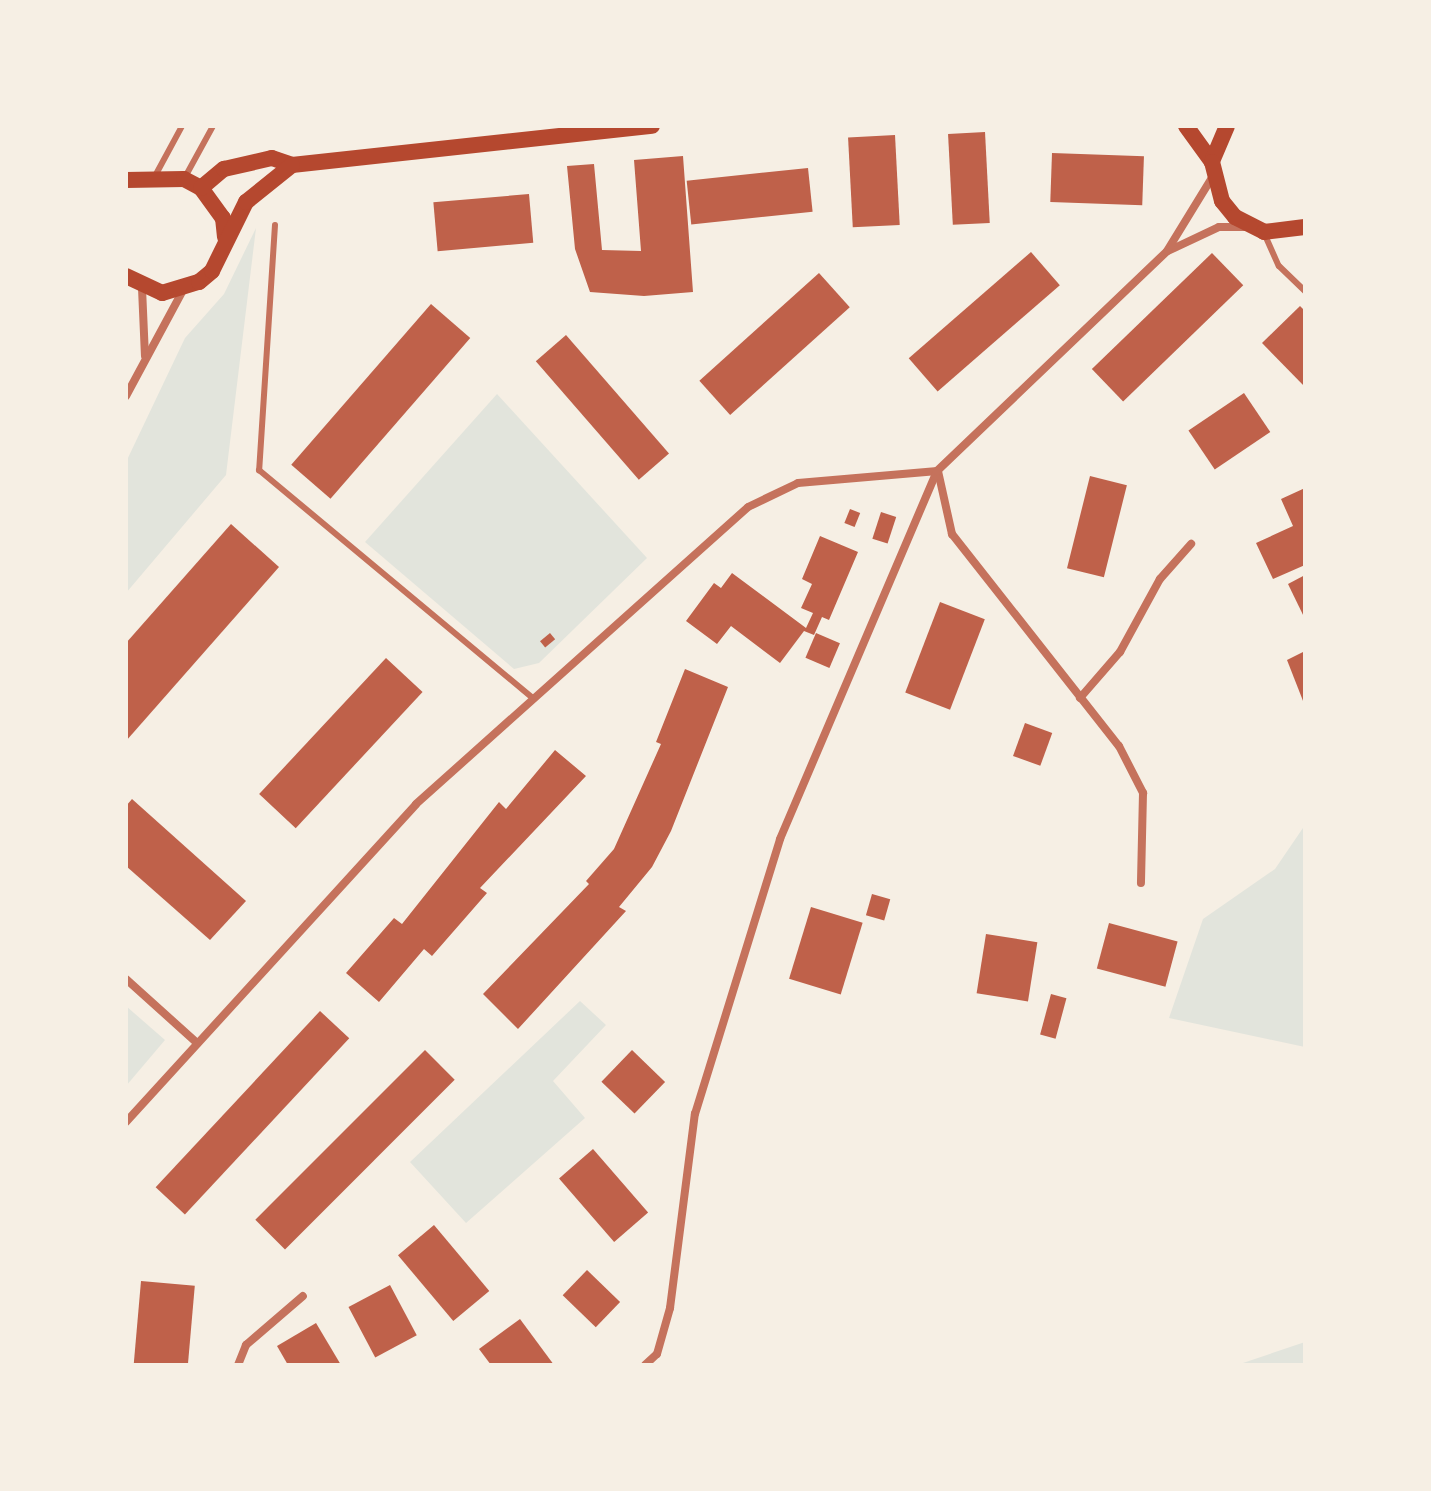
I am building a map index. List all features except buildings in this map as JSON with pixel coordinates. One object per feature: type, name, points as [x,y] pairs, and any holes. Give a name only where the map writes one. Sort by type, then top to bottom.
[{"type":"main road","points":[[201,188],[224,169],[272,158],[292,165],[652,126]]},
{"type":"main road","points":[[1186,126],[1212,169],[1222,201],[1256,229],[1302,232]]},
{"type":"main road","points":[[1212,169],[1227,126]]},
{"type":"main road","points":[[126,276],[142,288],[183,290],[212,271],[225,237],[246,202],[292,165]]},
{"type":"main road","points":[[126,193],[149,178]]},
{"type":"main road","points":[[126,180],[184,179],[201,188],[223,218],[225,237]]},
{"type":"street","points":[[645,1365],[657,1354],[670,1308],[695,1114],[780,839],[937,471],[1167,251],[1212,169]]},
{"type":"street","points":[[1167,251],[1219,227],[1256,229]]},
{"type":"street","points":[[142,288],[145,357]]},
{"type":"street","points":[[126,396],[183,290]]},
{"type":"street","points":[[126,1122],[416,804],[748,507],[798,483],[937,471]]},
{"type":"street","points":[[937,471],[952,534],[1119,746],[1143,793],[1141,883]]},
{"type":"street","points":[[1080,698],[1120,652],[1160,579],[1191,544]]},
{"type":"street","points":[[126,979],[197,1043]]},
{"type":"street","points":[[238,1365],[246,1345],[303,1296]]},
{"type":"lane","points":[[149,178],[182,126]]},
{"type":"lane","points":[[184,179],[213,126]]},
{"type":"lane","points":[[275,225],[259,470],[534,699]]},
{"type":"lane","points":[[1256,229],[1279,266],[1305,291]]},
{"type":"shaded area","points":[[256,228],[226,475],[126,593],[126,462],[185,338],[224,294]]},
{"type":"shaded area","points":[[497,394],[647,558],[539,663],[514,669],[365,542]]},
{"type":"shaded area","points":[[1305,825],[1305,1047],[1169,1018],[1203,919],[1275,869]]},
{"type":"shaded area","points":[[580,1001],[606,1025],[553,1081],[585,1118],[466,1223],[410,1162]]},
{"type":"shaded area","points":[[126,1006],[165,1040],[126,1086]]},
{"type":"shaded area","points":[[1305,1342],[1305,1365],[1237,1365]]}]
